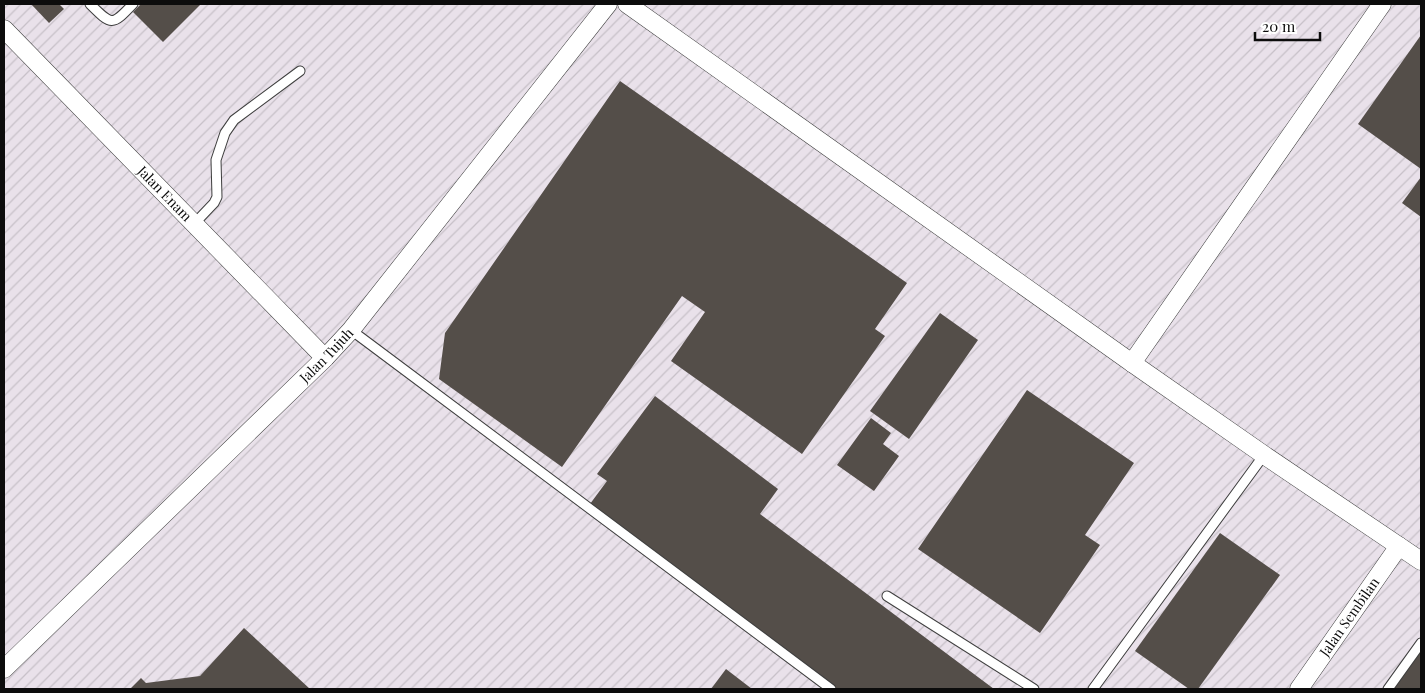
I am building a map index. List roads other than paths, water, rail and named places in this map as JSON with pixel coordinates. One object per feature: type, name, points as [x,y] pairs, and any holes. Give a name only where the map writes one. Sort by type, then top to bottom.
[{"type":"street","name":"Jalan Tujuh","points":[[4,669],[325,358],[350,330],[608,4]]},
{"type":"street","points":[[627,4],[1132,363],[1421,561]]},
{"type":"street","points":[[1132,363],[1382,4]]},
{"type":"street","name":"Jalan Enam","points":[[4,28],[325,358]]},
{"type":"street","name":"Jalan Sembilan","points":[[1299,689],[1400,546]]},
{"type":"lane","points":[[90,4],[104,18],[111,21],[117,20],[133,4]]},
{"type":"lane","points":[[194,224],[214,204],[217,197],[216,160],[225,133],[234,120],[300,71]]},
{"type":"lane","points":[[350,330],[831,689]]},
{"type":"lane","points":[[1093,689],[1264,455]]},
{"type":"lane","points":[[886,596],[1034,689]]},
{"type":"lane","points":[[1388,689],[1421,643]]}]
